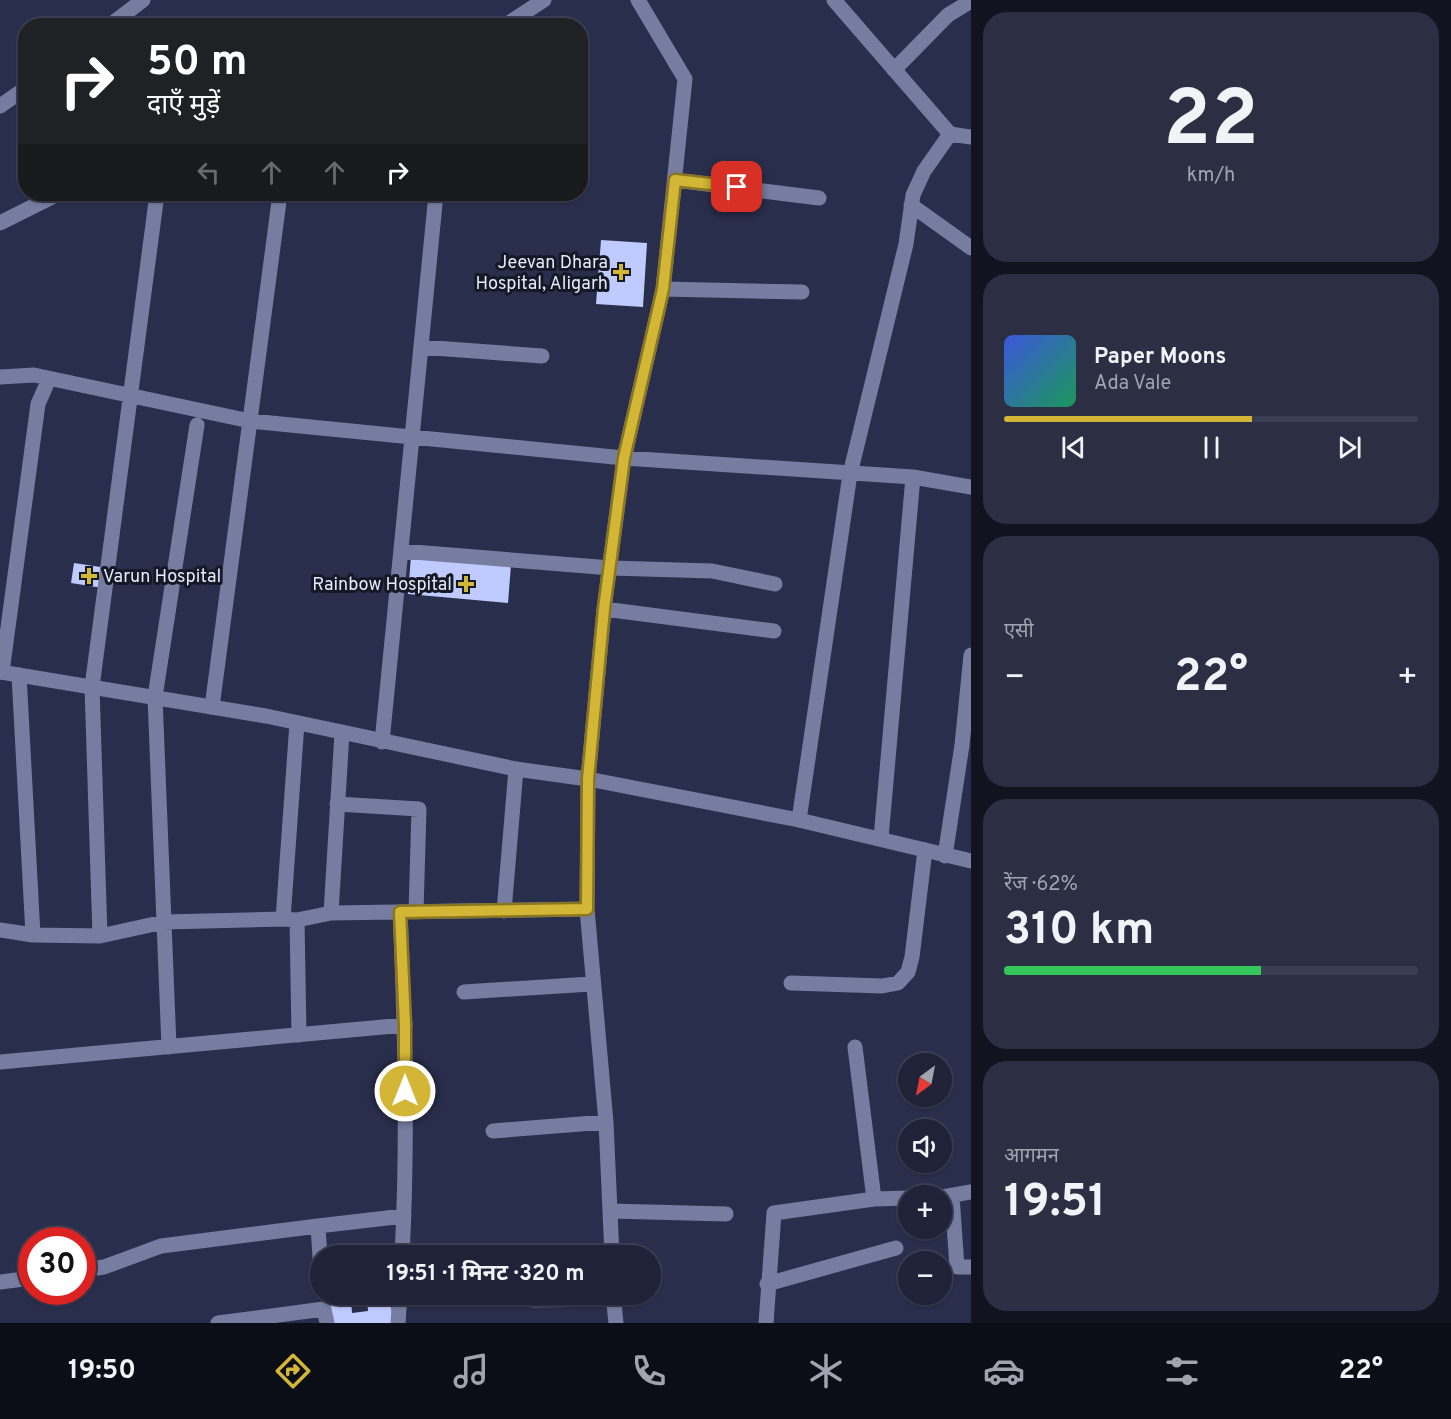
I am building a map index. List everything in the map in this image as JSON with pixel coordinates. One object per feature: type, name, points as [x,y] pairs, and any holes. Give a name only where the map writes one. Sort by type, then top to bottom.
[{"type":"street","points":[[119,18],[143,0]]},
{"type":"street","points":[[516,18],[544,0]]},
{"type":"street","points":[[612,1245],[606,1122],[591,984],[587,909],[588,779],[604,609],[624,458],[663,289],[686,79],[638,0]]},
{"type":"street","points":[[838,1],[950,134],[971,137]]},
{"type":"street","points":[[894,70],[948,15],[971,1]]},
{"type":"street","points":[[0,106],[18,93]]},
{"type":"street","points":[[799,820],[850,474],[906,244],[913,195],[924,171],[950,134]]},
{"type":"street","points":[[675,180],[819,198]]},
{"type":"street","points":[[0,223],[44,201]]},
{"type":"street","points":[[100,936],[92,687],[156,201]]},
{"type":"street","points":[[212,707],[279,201]]},
{"type":"street","points":[[382,742],[435,201]]},
{"type":"street","points":[[911,205],[971,248]]},
{"type":"street","points":[[663,289],[802,292]]},
{"type":"street","points":[[421,347],[542,356]]},
{"type":"street","points":[[0,377],[34,375],[250,421],[624,458],[913,477],[971,487]]},
{"type":"street","points":[[49,379],[38,404],[1,672],[212,707],[516,768],[588,779],[799,820],[971,861]]},
{"type":"street","points":[[168,1047],[155,698],[197,425]]},
{"type":"street","points":[[881,838],[913,477]]},
{"type":"street","points":[[401,552],[611,568],[712,571],[775,584]]},
{"type":"street","points":[[604,609],[774,631]]},
{"type":"street","points":[[945,856],[966,746],[971,655]]},
{"type":"street","points":[[19,675],[33,935]]},
{"type":"street","points":[[297,723],[290,920],[299,1035]]},
{"type":"street","points":[[331,913],[342,733]]},
{"type":"street","points":[[504,911],[516,768]]},
{"type":"street","points":[[338,804],[419,809],[416,912]]},
{"type":"street","points":[[791,983],[882,986],[898,983],[908,972],[912,957],[925,850]]},
{"type":"street","points":[[0,930],[33,935],[100,936],[164,922],[290,920],[331,913],[587,909]]},
{"type":"street","points":[[400,912],[405,1025],[403,1245]]},
{"type":"street","points":[[464,992],[591,984]]},
{"type":"street","points":[[0,1062],[405,1025]]},
{"type":"street","points":[[855,1047],[874,1198]]},
{"type":"street","points":[[493,1131],[606,1122]]},
{"type":"street","points":[[952,1195],[971,1192]]},
{"type":"street","points":[[766,1323],[774,1213],[874,1198],[898,1198]]},
{"type":"street","points":[[610,1211],[726,1214]]},
{"type":"street","points":[[96,1268],[161,1246],[404,1216]]},
{"type":"street","points":[[318,1226],[319,1245]]},
{"type":"street","points":[[952,1232],[957,1267],[971,1267]]},
{"type":"street","points":[[768,1284],[896,1248]]},
{"type":"street","points":[[0,1282],[18,1280]]},
{"type":"street","points":[[398,1323],[399,1305]]},
{"type":"street","points":[[615,1305],[616,1323]]},
{"type":"street","points":[[218,1323],[324,1309]]},
{"type":"building","points":[[601,240],[647,243],[643,307],[596,304]]},
{"type":"building","points":[[411,556],[511,565],[508,603],[408,594]]},
{"type":"building","points":[[74,563],[107,568],[103,588],[71,583]]},
{"type":"building","points":[[330,1305],[351,1305],[352,1313],[368,1311],[368,1305],[391,1305],[393,1323],[332,1323]]},
{"type":"place","name":"Jeevan Dhara Hospital, Aligarh","points":[[621,272]]},
{"type":"place","name":"Varun Hospital","points":[[89,576]]},
{"type":"place","name":"Rainbow Hospital","points":[[466,584]]},
{"type":"route","points":[[405,1091],[405,1025],[400,912],[587,909],[588,779],[604,609],[624,458],[663,289],[675,180],[737,187]]}]
